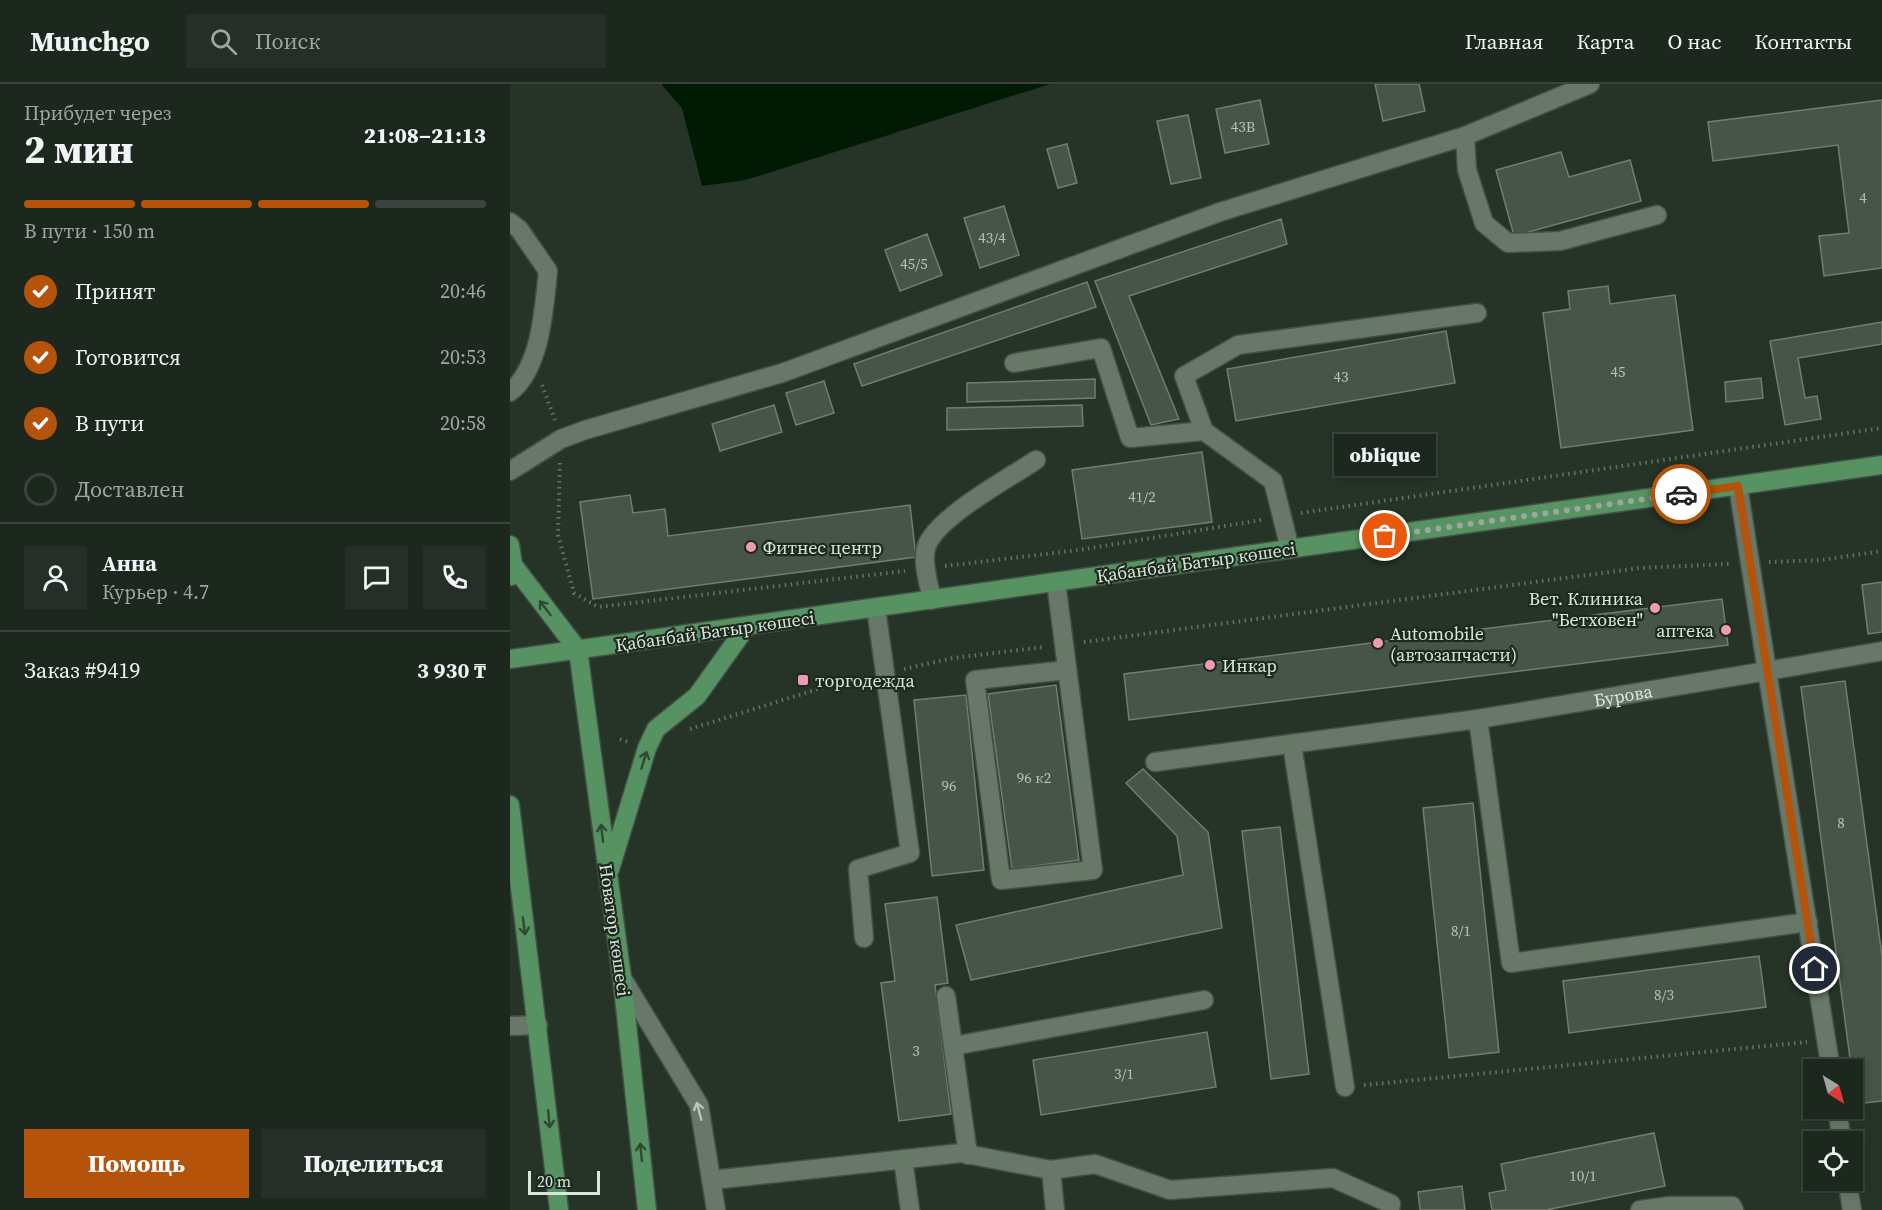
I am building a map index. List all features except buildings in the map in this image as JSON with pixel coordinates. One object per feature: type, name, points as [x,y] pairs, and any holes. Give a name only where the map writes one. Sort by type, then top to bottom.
[{"type":"main road","name":"Қабанбай Батыр көшесі","points":[[510,659],[1882,465]]},
{"type":"main road","points":[[510,546],[511,572],[578,650]]},
{"type":"main road","points":[[608,876],[647,748],[656,729],[697,696],[747,626]]},
{"type":"main road","name":"Новатор көшесі","points":[[578,650],[622,978],[647,1210]]},
{"type":"main road","points":[[510,805],[514,872],[538,1025],[559,1210]]},
{"type":"street","points":[[510,471],[561,438],[782,373],[1220,212],[1465,136],[1590,84]]},
{"type":"street","points":[[1465,136],[1467,170],[1484,223],[1508,243],[1560,241],[1657,215]]},
{"type":"street","points":[[510,222],[519,230],[548,271],[542,328],[523,382],[510,392]]},
{"type":"street","points":[[1290,549],[1273,481],[1204,431],[1184,376],[1238,345],[1477,313]]},
{"type":"street","points":[[1014,363],[1101,348],[1130,438],[1204,431]]},
{"type":"street","points":[[932,600],[926,568],[927,546],[942,523],[1036,460]]},
{"type":"street","points":[[1738,486],[1829,1059]]},
{"type":"street","points":[[1056,582],[1093,870],[1001,880],[975,680],[1067,670]]},
{"type":"street","points":[[864,938],[858,868],[910,853],[876,608]]},
{"type":"street","name":"Бурова","points":[[1155,762],[1478,719],[1882,651]]},
{"type":"street","points":[[1478,719],[1511,963],[1808,922]]},
{"type":"street","points":[[1292,744],[1345,1087]]},
{"type":"street","points":[[622,978],[699,1105],[716,1210]]},
{"type":"street","points":[[946,996],[968,1155]]},
{"type":"street","points":[[953,1046],[1204,1000]]},
{"type":"street","points":[[510,1026],[538,1025]]},
{"type":"street","points":[[712,1180],[903,1159],[968,1155],[1051,1170],[1095,1164],[1170,1190],[1333,1178],[1391,1204],[1390,1210]]},
{"type":"street","points":[[903,1159],[910,1210]]},
{"type":"street","points":[[1051,1170],[1055,1210]]},
{"type":"street","points":[[1849,1191],[1852,1210]]},
{"type":"street","points":[[1640,1210],[1670,1206],[1732,1206],[1734,1210]]},
{"type":"path","points":[[541,381],[561,438],[558,535],[574,593],[598,608],[1079,550],[1282,516],[1882,428]]},
{"type":"path","points":[[686,731],[831,685],[953,658],[1640,568],[1822,560],[1882,551]]},
{"type":"path","points":[[620,739],[647,748]]},
{"type":"path","points":[[1345,1087],[1826,1040]]},
{"type":"shaded area","points":[[661,84],[1050,84],[746,180],[702,186],[682,108]]},
{"type":"way so far","points":[[1385,536],[1681,494]]},
{"type":"place","name":"oblique","points":[[1385,536]]},
{"type":"place","name":"Фитнес центр","points":[[751,547]]},
{"type":"place","name":"Вет. Клиника \"Бетховен\"","points":[[1655,608]]},
{"type":"place","name":"аптека","points":[[1726,630]]},
{"type":"place","name":"Automobile (автозапчасти)","points":[[1378,643]]},
{"type":"place","name":"Инкар","points":[[1210,665]]},
{"type":"place","name":"торгодежда","points":[[803,680]]},
{"type":"route","points":[[1681,494],[1738,486],[1815,969]]}]
